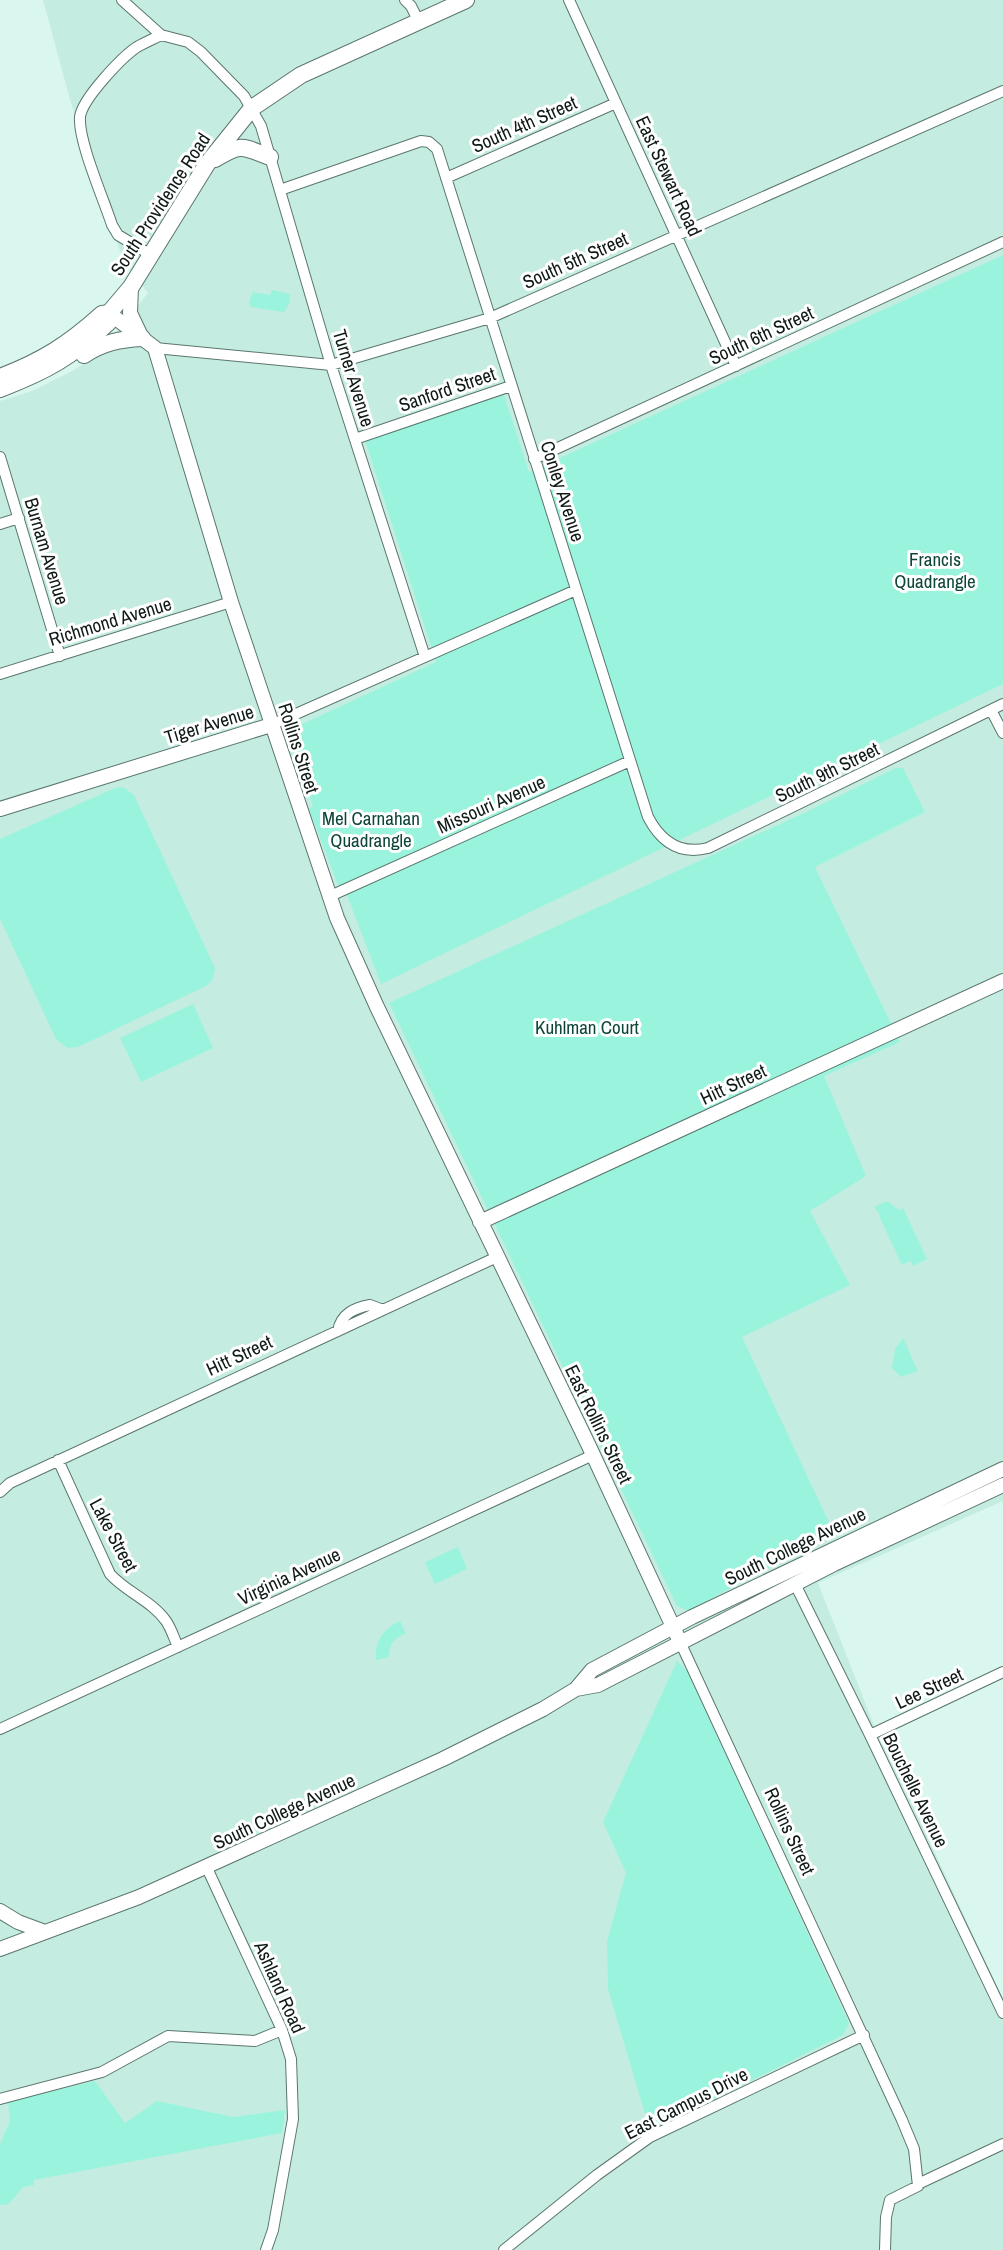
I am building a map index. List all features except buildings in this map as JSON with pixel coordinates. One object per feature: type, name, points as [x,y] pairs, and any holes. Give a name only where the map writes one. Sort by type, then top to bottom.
[{"type":"main road","name":"South Providence Road","points":[[1,387],[31,371],[68,344],[102,314],[109,313],[131,288],[207,164],[253,108],[301,75],[466,0]]},
{"type":"main road","points":[[207,164],[229,150],[247,146],[270,157]]},
{"type":"main road","points":[[0,363],[52,376],[99,346],[124,339],[149,343]]},
{"type":"street","points":[[122,0],[161,35],[188,42],[201,52],[253,108]]},
{"type":"street","points":[[405,0],[418,20]]},
{"type":"street","name":"East Stewart Road","points":[[569,0],[736,366]]},
{"type":"street","points":[[152,256],[118,235],[89,157],[80,116],[87,99],[129,54],[161,35]]},
{"type":"street","name":"South 5th Street","points":[[149,343],[331,365],[490,318],[1003,91]]},
{"type":"street","name":"South 4th Street","points":[[446,178],[616,103]]},
{"type":"street","name":"Turner Avenue","points":[[253,108],[261,126],[331,365],[425,657]]},
{"type":"street","name":"Conley Avenue","points":[[280,190],[421,141],[429,142],[437,149],[648,817],[664,840]]},
{"type":"street","name":"South 6th Street","points":[[534,459],[1003,242]]},
{"type":"street","points":[[131,288],[130,313],[149,343]]},
{"type":"street","points":[[109,313],[149,343]]},
{"type":"street","name":"Rollins Street","points":[[149,343],[328,897],[377,1007],[480,1222]]},
{"type":"street","name":"Sanford Street","points":[[355,439],[511,387]]},
{"type":"street","name":"Burnam Avenue","points":[[0,457],[60,656]]},
{"type":"street","points":[[0,524],[19,519]]},
{"type":"street","name":"Tiger Avenue","points":[[0,809],[271,725],[576,590]]},
{"type":"street","name":"Richmond Avenue","points":[[0,674],[231,602]]},
{"type":"street","name":"South 9th Street","points":[[664,840],[678,848],[695,851],[708,848],[1003,704]]},
{"type":"street","points":[[992,710],[1003,733]]},
{"type":"street","name":"Missouri Avenue","points":[[328,897],[630,761]]},
{"type":"street","name":"Hitt Street","points":[[480,1222],[1003,981]]},
{"type":"street","name":"East Rollins Street","points":[[480,1222],[681,1644]]},
{"type":"street","name":"Hitt Street","points":[[0,1492],[10,1483],[58,1460],[497,1257]]},
{"type":"street","name":"Virginia Avenue","points":[[0,1729],[593,1455]]},
{"type":"street","name":"Lake Street","points":[[58,1460],[110,1574],[121,1586],[166,1621],[178,1647]]},
{"type":"street","name":"South College Avenue","points":[[1,1947],[139,1897],[443,1759],[543,1709],[576,1689],[592,1670],[673,1627],[1003,1469]]},
{"type":"street","name":"South College Avenue","points":[[576,1689],[598,1685],[795,1584],[1003,1485]]},
{"type":"street","name":"Bouchelle Avenue","points":[[795,1584],[1003,2013]]},
{"type":"street","name":"Rollins Street","points":[[681,1644],[864,2035]]},
{"type":"street","points":[[1000,1674],[1003,1688]]},
{"type":"street","name":"Lee Street","points":[[870,1735],[1000,1674]]},
{"type":"street","name":"Ashland Road","points":[[207,1868],[282,2030],[291,2059],[293,2119],[273,2230],[266,2250]]},
{"type":"street","points":[[0,1911],[18,1922],[45,1932]]},
{"type":"street","points":[[0,2099],[102,2072],[168,2036],[255,2040],[282,2030]]},
{"type":"street","points":[[864,2035],[914,2149],[918,2185]]},
{"type":"street","name":"East Campus Drive","points":[[504,2250],[597,2175],[650,2137],[864,2035]]},
{"type":"street","points":[[885,2250],[886,2217],[890,2200],[1003,2144]]},
{"type":"shaded area","points":[[43,0],[1003,0],[1003,1501],[818,1583],[879,1738],[1003,1999],[1003,2250],[0,2250],[0,401],[32,391],[74,370],[98,354],[148,293],[124,263],[71,103]]},
{"type":"green space","points":[[1003,255],[1003,684],[381,984],[345,890],[340,891],[309,809],[313,806],[285,732],[436,662],[365,440],[504,395],[529,472]]},
{"type":"green space","points":[[272,290],[290,294],[289,304],[284,312],[251,307],[249,301],[253,292],[270,295]]},
{"type":"green space","name":"Kuhlman Court","points":[[896,768],[903,768],[925,812],[815,867],[900,1042],[824,1076],[866,1176],[810,1211],[850,1285],[742,1337],[834,1533],[688,1611],[677,1606],[389,1003]]},
{"type":"green space","points":[[123,787],[134,795],[215,968],[214,973],[206,986],[78,1047],[67,1048],[56,1039],[0,919],[0,839],[115,788]]},
{"type":"green space","points":[[193,1004],[213,1048],[141,1082],[120,1038]]},
{"type":"green space","points":[[887,1201],[899,1210],[903,1208],[927,1259],[913,1266],[911,1261],[902,1265],[874,1207]]},
{"type":"green space","points":[[903,1338],[918,1371],[901,1377],[892,1368],[895,1349]]},
{"type":"green space","points":[[458,1547],[467,1569],[435,1584],[425,1562]]},
{"type":"green space","points":[[400,1621],[406,1634],[393,1642],[389,1657],[376,1660],[381,1636]]},
{"type":"green space","points":[[677,1661],[687,1671],[849,2023],[843,2035],[650,2131],[608,1989],[607,1941],[626,1873],[603,1822]]},
{"type":"green space","points":[[95,2081],[125,2123],[157,2101],[233,2117],[285,2110],[282,2133],[34,2180],[34,2185],[23,2187],[9,2204],[0,2205],[0,2144],[10,2121],[8,2102]]},
{"type":"park label","name":"Francis Quadrangle","points":[[935,570]]},
{"type":"park label","name":"Mel Carnahan Quadrangle","points":[[371,829]]}]
